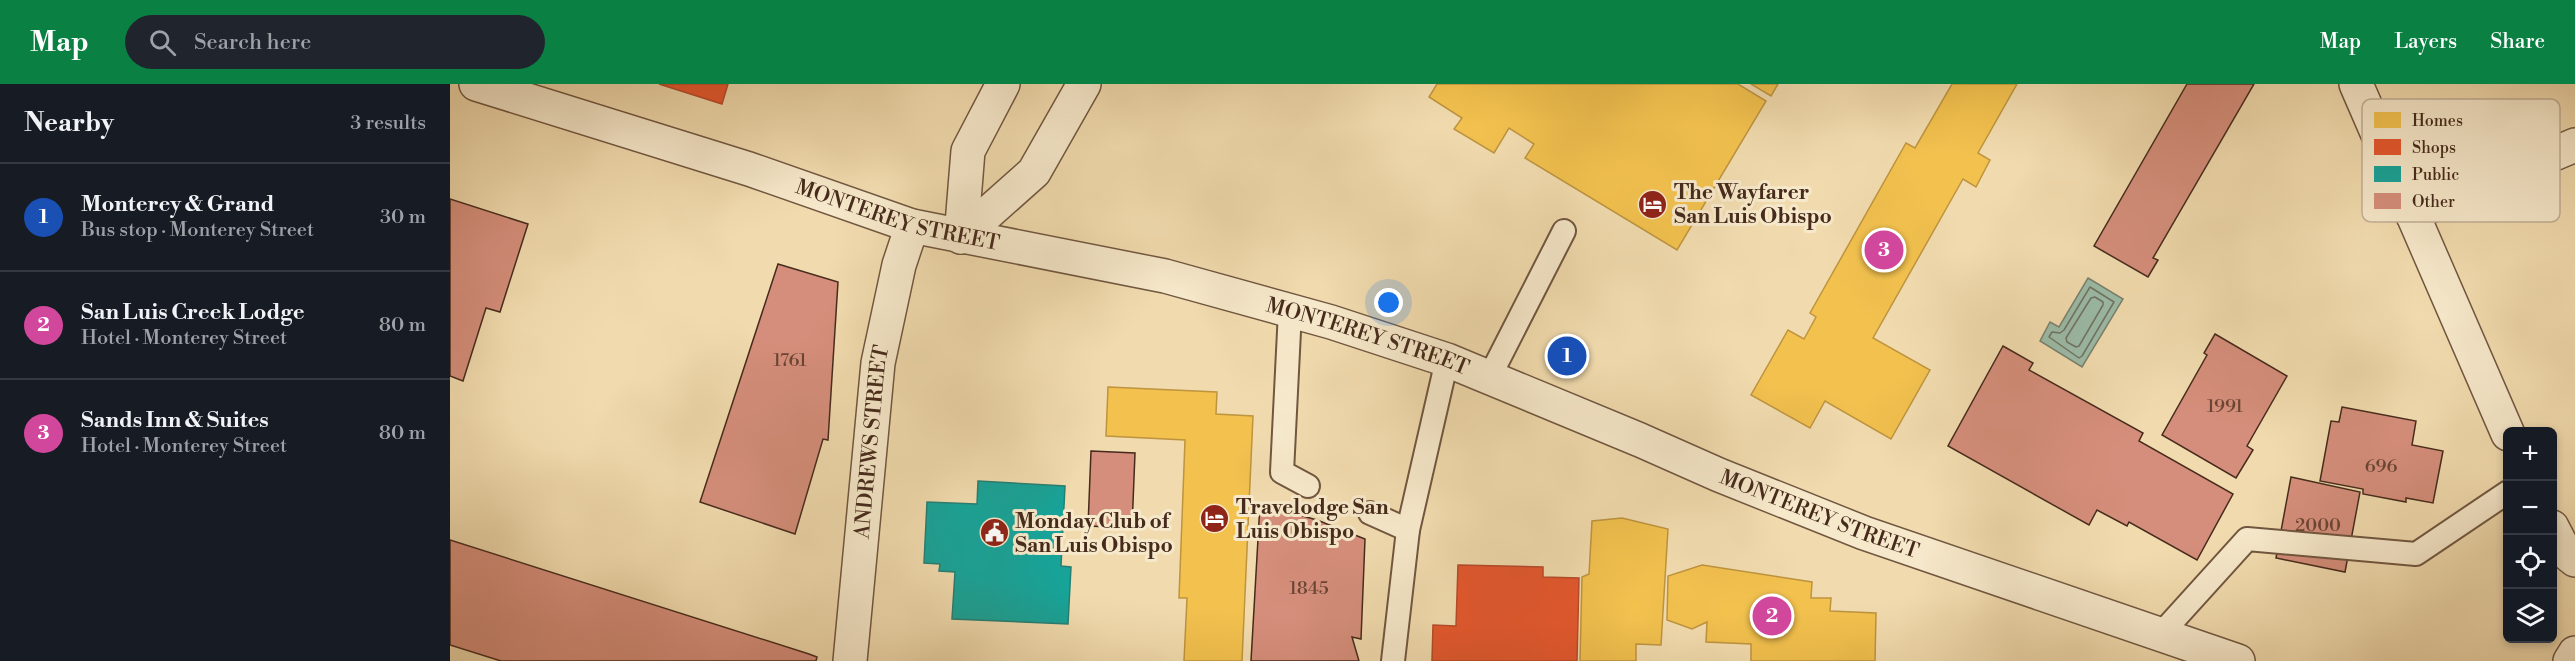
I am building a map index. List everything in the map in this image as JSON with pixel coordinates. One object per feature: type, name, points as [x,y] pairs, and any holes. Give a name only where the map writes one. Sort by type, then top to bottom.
[{"type":"street","name":"MONTEREY STREET","points":[[476,84],[749,169],[912,226],[1165,276],[1290,311],[1447,360],[1719,475],[1864,533],[2238,661]]},
{"type":"street","points":[[961,237],[968,151],[1003,84]]},
{"type":"street","points":[[961,237],[1034,172],[1084,84]]},
{"type":"street","points":[[2356,84],[2362,99]]},
{"type":"street","points":[[2560,151],[2575,145]]},
{"type":"street","points":[[2415,222],[2505,427]]},
{"type":"street","name":"ANDREWS STREET","points":[[850,661],[878,363],[898,265],[912,226]]},
{"type":"street","points":[[2557,535],[2565,552],[2575,560]]},
{"type":"street","points":[[2570,661],[2575,653]]},
{"type":"lane","points":[[1489,378],[1564,231]]},
{"type":"lane","points":[[1290,311],[1282,472],[1308,486]]},
{"type":"lane","points":[[1393,661],[1408,530],[1447,360]]},
{"type":"lane","points":[[2160,635],[2247,539],[2416,554],[2503,495]]},
{"type":"lane","points":[[1370,513],[1408,530]]},
{"type":"water","points":[[2088,278],[2123,299],[2082,367],[2040,341],[2050,322],[2059,327]]},
{"type":"building: Homes","name":"The Wayfarer San Luis Obispo","points":[[1437,84],[1738,84],[1766,101],[1677,250],[1525,158],[1534,144],[1509,128],[1494,153],[1454,129],[1462,118],[1429,97]]},
{"type":"building: Homes","points":[[1751,84],[1778,84],[1771,96]]},
{"type":"building: Homes","points":[[1952,84],[2017,84],[1978,153],[1990,160],[1976,187],[1963,179],[1873,338],[1930,370],[1891,439],[1825,401],[1810,428],[1751,395],[1788,330],[1804,339],[1816,317],[1810,313],[1906,143],[1915,148]]},
{"type":"building: Homes","name":"Travelodge San Luis Obispo","points":[[1108,387],[1217,392],[1216,414],[1253,416],[1242,661],[1184,661],[1187,598],[1179,598],[1185,440],[1106,436]]},
{"type":"building: Homes","points":[[1622,518],[1668,529],[1661,645],[1636,644],[1636,661],[1580,661],[1582,577],[1589,574],[1592,521]]},
{"type":"building: Homes","points":[[1702,565],[1812,582],[1811,598],[1831,598],[1830,611],[1876,613],[1875,661],[1751,661],[1751,644],[1706,642],[1707,622],[1692,629],[1667,620],[1668,576]]},
{"type":"building: Shops","points":[[659,84],[728,84],[722,104]]},
{"type":"building: Shops","points":[[1458,565],[1543,567],[1543,577],[1579,578],[1577,661],[1432,661],[1433,625],[1456,626]]},
{"type":"building: Public","name":"Monday Club of San Luis Obispo","points":[[978,481],[1065,486],[1061,566],[1071,567],[1068,624],[952,619],[955,572],[939,571],[940,564],[924,563],[927,502],[977,504]]},
{"type":"building: Other","points":[[2187,84],[2254,84],[2153,258],[2158,260],[2148,277],[2094,246]]},
{"type":"building: Other","points":[[450,199],[528,224],[500,312],[486,308],[463,381],[450,376]]},
{"type":"building: Other","points":[[778,264],[838,282],[828,440],[823,439],[795,534],[700,502]]},
{"type":"building: Other","points":[[2215,334],[2287,376],[2247,446],[2253,450],[2236,478],[2162,435],[2207,355],[2204,353]]},
{"type":"building: Other","points":[[2003,346],[2033,363],[2029,370],[2143,433],[2139,441],[2233,494],[2197,560],[2129,522],[2127,526],[2097,510],[2089,525],[1948,446]]},
{"type":"building: Other","points":[[2342,407],[2416,421],[2412,445],[2443,451],[2433,503],[2406,498],[2406,502],[2363,494],[2363,489],[2320,481],[2331,421],[2339,422]]},
{"type":"building: Other","points":[[1091,451],[1135,453],[1132,528],[1088,526]]},
{"type":"building: Other","points":[[2291,477],[2360,492],[2345,572],[2276,558]]},
{"type":"building: Other","points":[[1260,504],[1317,520],[1365,539],[1361,639],[1352,637],[1359,661],[1251,661]]},
{"type":"building: Other","points":[[450,540],[809,654],[817,657],[816,661],[501,661],[450,645]]},
{"type":"place","name":"The Wayfarer San Luis Obispo","points":[[1653,204]]},
{"type":"place","name":"Sands Inn & Suites","points":[[1884,250]]},
{"type":"place","name":"Monterey & Grand","points":[[1567,356]]},
{"type":"place","name":"Travelodge San Luis Obispo","points":[[1215,519]]},
{"type":"place","name":"Monday Club of San Luis Obispo","points":[[994,533]]},
{"type":"place","name":"San Luis Creek Lodge","points":[[1772,616]]}]
